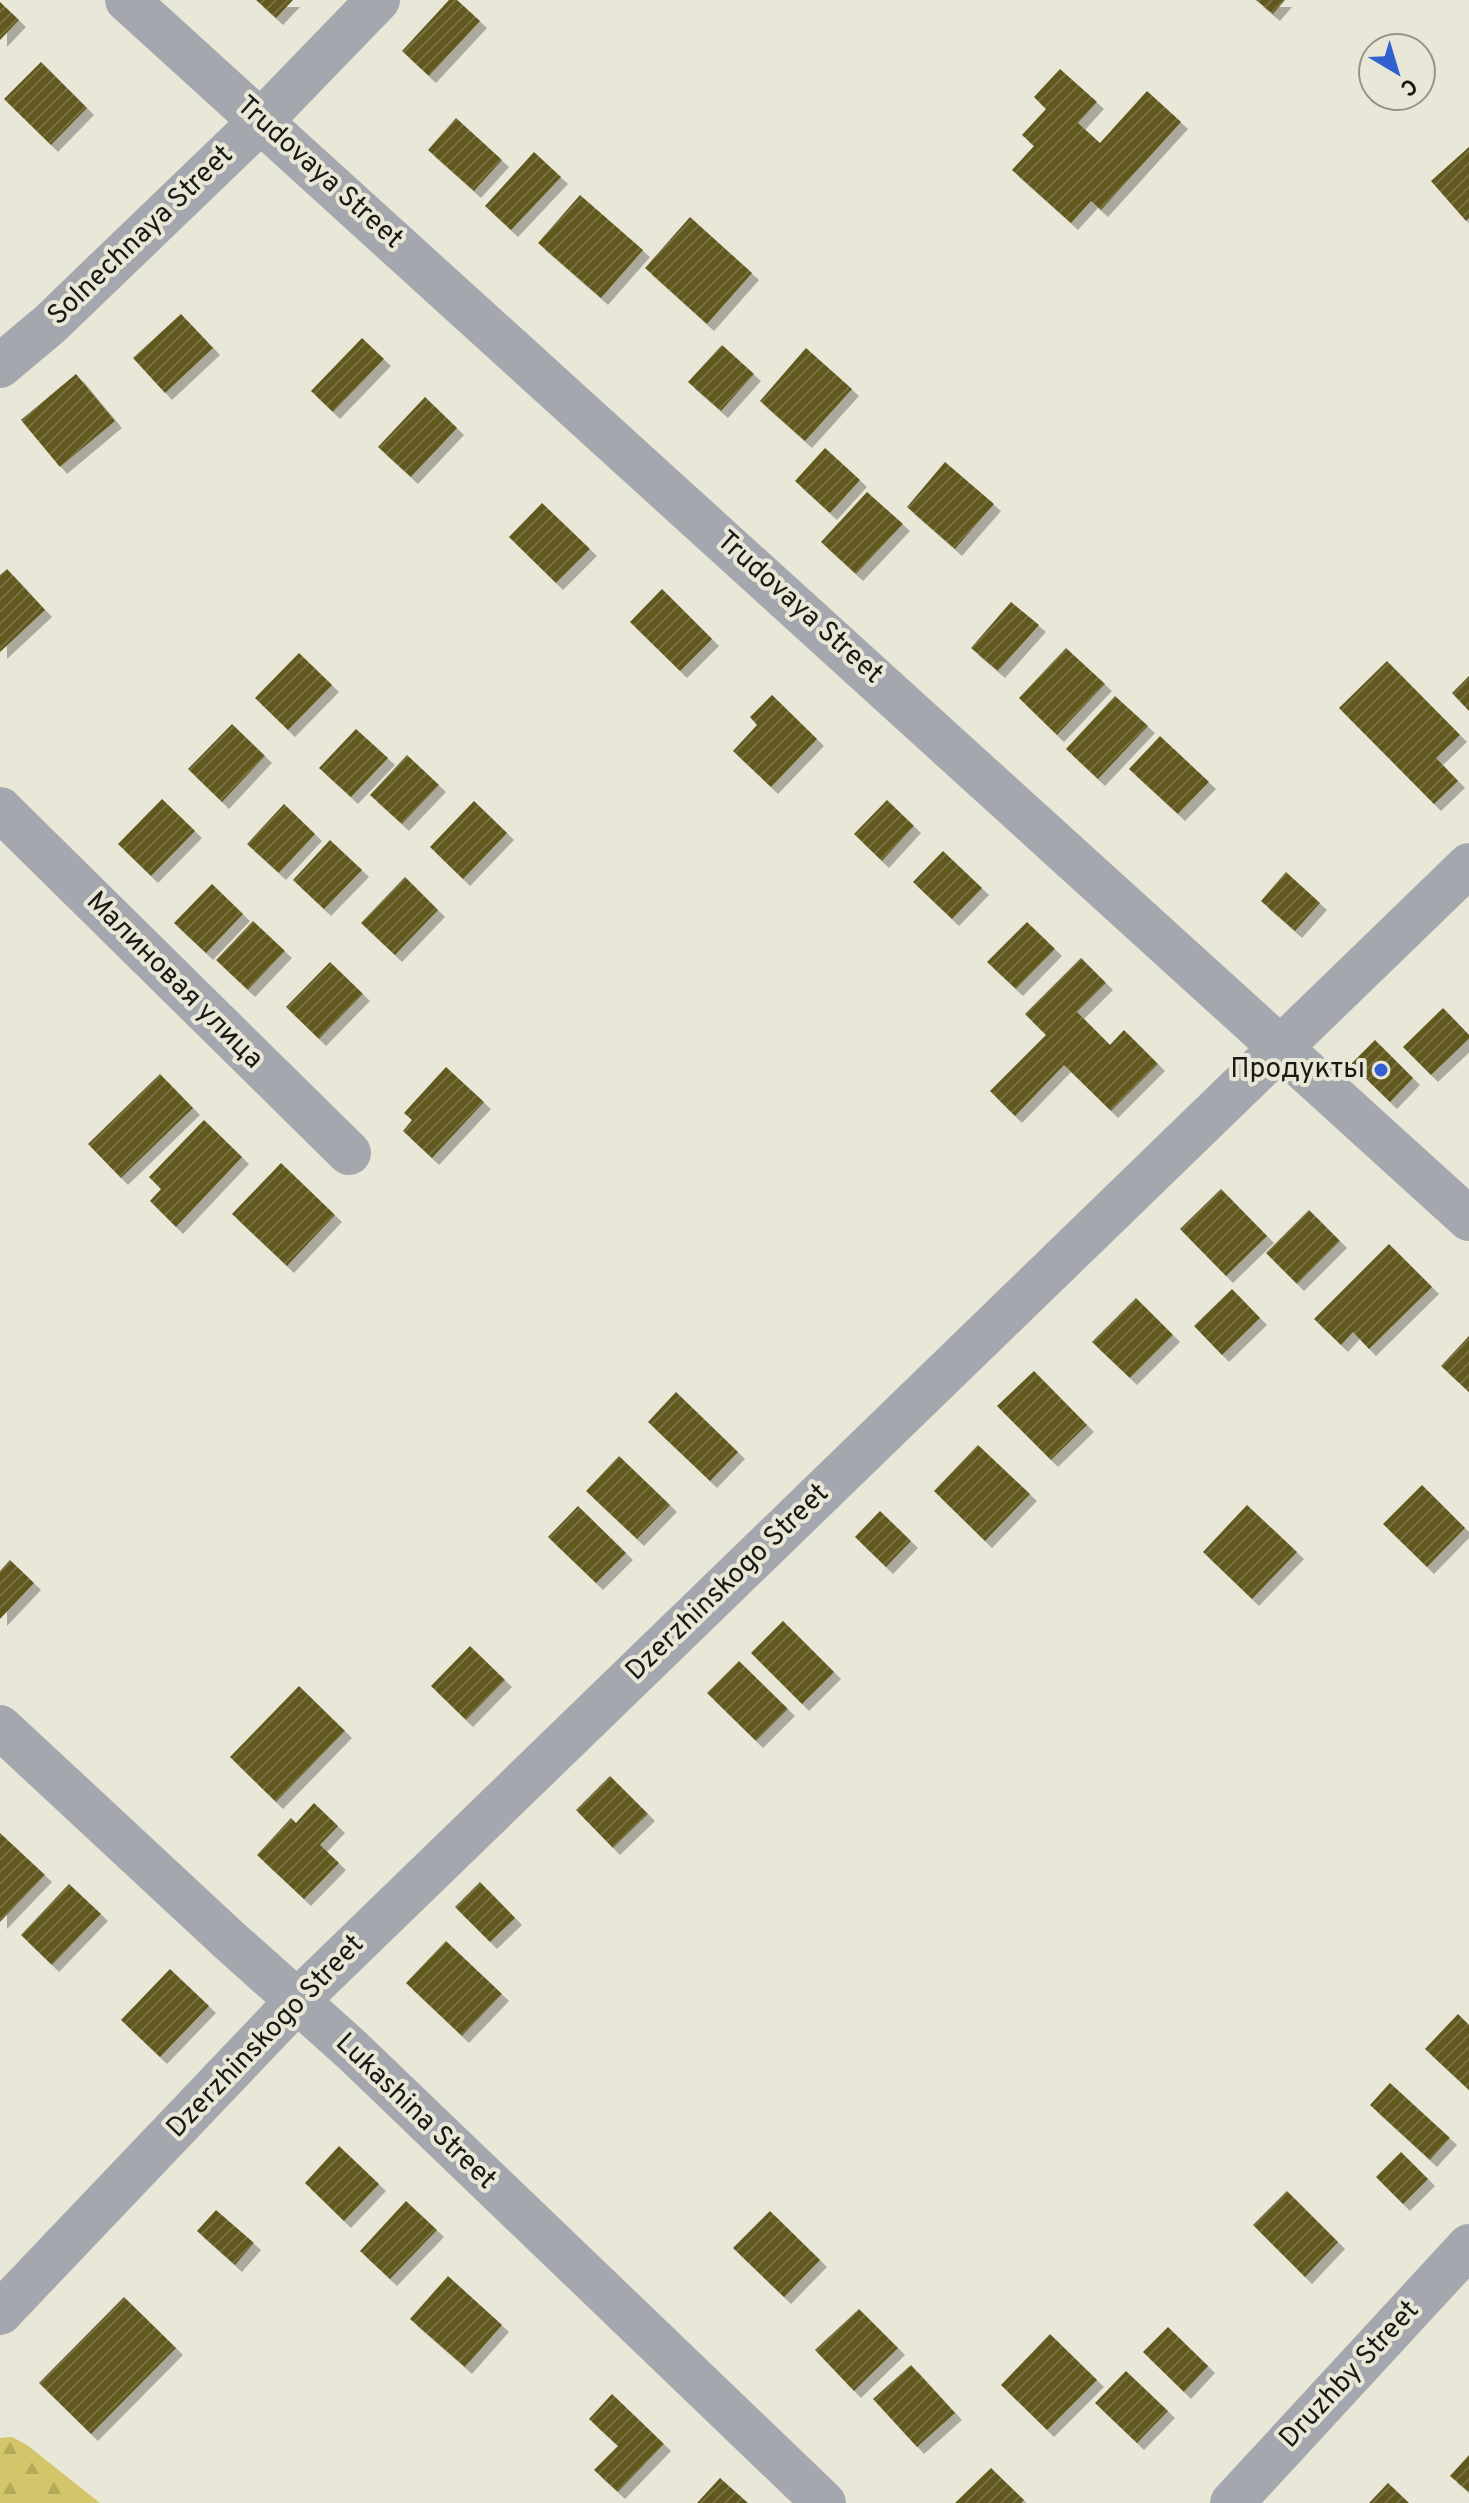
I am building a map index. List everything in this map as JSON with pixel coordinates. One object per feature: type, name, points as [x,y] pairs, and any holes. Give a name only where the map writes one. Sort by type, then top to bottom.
[{"type":"street","name":"Trudovaya Street","points":[[127,0],[1469,1219]]},
{"type":"street","name":"Solnechnaya Street","points":[[0,366],[50,324],[261,121],[378,0]]},
{"type":"street","name":"Малиновая улица","points":[[0,809],[349,1153]]},
{"type":"street","name":"Dzerzhinskogo Street","points":[[0,2313],[297,2001],[1469,865]]},
{"type":"street","name":"Lukashina Street","points":[[0,1727],[352,2050],[824,2503]]},
{"type":"street","name":"Druzhby Street","points":[[1232,2503],[1469,2246]]},
{"type":"green space","points":[[12,2437],[27,2445],[100,2503],[0,2503],[0,2438]]},
{"type":"building","points":[[256,0],[293,0],[276,18]]},
{"type":"building","points":[[449,0],[457,0],[480,21],[429,76],[402,51]]},
{"type":"building","points":[[1256,0],[1285,0],[1273,14]]},
{"type":"building","points":[[0,2],[19,20],[0,40]]},
{"type":"building","points":[[41,62],[87,108],[51,145],[4,99]]},
{"type":"building","points":[[1060,69],[1097,102],[1078,123],[1100,143],[1147,91],[1181,122],[1101,210],[1091,201],[1071,223],[1012,170],[1034,146],[1022,135],[1046,109],[1034,97]]},
{"type":"building","points":[[456,118],[502,160],[474,191],[428,150]]},
{"type":"building","points":[[1469,147],[1469,218],[1466,221],[1431,181]]},
{"type":"building","points":[[534,152],[561,177],[511,230],[485,206]]},
{"type":"building","points":[[580,195],[643,250],[601,298],[538,243]]},
{"type":"building","points":[[690,217],[752,273],[707,324],[645,268]]},
{"type":"building","points":[[181,314],[213,348],[165,393],[133,358]]},
{"type":"building","points":[[362,338],[384,359],[333,412],[311,391]]},
{"type":"building","points":[[722,345],[754,374],[721,411],[688,382]]},
{"type":"building","points":[[806,348],[852,389],[805,441],[760,401]]},
{"type":"building","points":[[76,374],[115,421],[60,467],[21,420]]},
{"type":"building","points":[[425,397],[457,428],[411,477],[378,447]]},
{"type":"building","points":[[825,448],[860,480],[830,513],[795,481]]},
{"type":"building","points":[[945,462],[994,504],[955,549],[907,507]]},
{"type":"building","points":[[867,492],[903,524],[856,574],[821,542]]},
{"type":"building","points":[[542,503],[590,549],[556,583],[509,537]]},
{"type":"building","points":[[7,569],[45,610],[0,652],[0,575]]},
{"type":"building","points":[[662,589],[712,639],[680,671],[630,622]]},
{"type":"building","points":[[1011,602],[1039,625],[998,671],[971,648]]},
{"type":"building","points":[[1066,648],[1105,684],[1057,735],[1019,698]]},
{"type":"building","points":[[299,653],[332,685],[288,730],[255,698]]},
{"type":"building","points":[[1387,661],[1460,735],[1436,758],[1458,781],[1434,804],[1339,708]]},
{"type":"building","points":[[1469,676],[1469,711],[1452,693]]},
{"type":"building","points":[[772,695],[817,739],[771,787],[733,751],[757,725],[750,717]]},
{"type":"building","points":[[1115,696],[1148,726],[1098,779],[1066,749]]},
{"type":"building","points":[[232,724],[265,756],[222,802],[188,769]]},
{"type":"building","points":[[356,729],[388,758],[351,797],[319,768]]},
{"type":"building","points":[[1160,736],[1209,782],[1178,814],[1129,769]]},
{"type":"building","points":[[407,755],[439,785],[402,824],[370,795]]},
{"type":"building","points":[[162,799],[195,831],[151,876],[118,844]]},
{"type":"building","points":[[887,800],[914,826],[882,861],[854,834]]},
{"type":"building","points":[[474,801],[507,833],[463,879],[430,847]]},
{"type":"building","points":[[284,804],[315,834],[279,873],[247,844]]},
{"type":"building","points":[[330,840],[362,870],[324,909],[293,880]]},
{"type":"building","points":[[943,851],[982,888],[952,919],[913,882]]},
{"type":"building","points":[[1286,872],[1320,903],[1295,931],[1261,901]]},
{"type":"building","points":[[405,877],[438,910],[395,955],[361,923]]},
{"type":"building","points":[[212,884],[243,914],[206,953],[174,923]]},
{"type":"building","points":[[253,921],[285,951],[248,990],[216,960]]},
{"type":"building","points":[[1027,922],[1055,949],[1016,989],[987,962]]},
{"type":"building","points":[[1081,958],[1106,983],[1077,1012],[1110,1045],[1124,1030],[1158,1064],[1111,1111],[1064,1065],[1015,1116],[990,1091],[1046,1035],[1025,1014]]},
{"type":"building","points":[[330,962],[363,994],[319,1039],[286,1007]]},
{"type":"building","points":[[1443,1008],[1469,1035],[1469,1039],[1431,1075],[1403,1047]]},
{"type":"building","points":[[1375,1040],[1413,1078],[1390,1102],[1351,1064]]},
{"type":"building","points":[[446,1067],[484,1102],[432,1158],[403,1131],[412,1120],[404,1113]]},
{"type":"building","points":[[160,1074],[193,1108],[121,1178],[88,1144]]},
{"type":"building","points":[[204,1120],[242,1157],[176,1227],[150,1201],[161,1189],[149,1177]]},
{"type":"building","points":[[281,1163],[335,1215],[287,1266],[232,1214]]},
{"type":"building","points":[[1221,1189],[1267,1236],[1226,1276],[1180,1229]]},
{"type":"building","points":[[1309,1210],[1340,1241],[1297,1284],[1266,1253]]},
{"type":"building","points":[[1389,1244],[1432,1287],[1369,1349],[1353,1332],[1341,1345],[1314,1319]]},
{"type":"building","points":[[1232,1289],[1260,1318],[1222,1355],[1194,1326]]},
{"type":"building","points":[[1136,1298],[1173,1335],[1130,1378],[1092,1342]]},
{"type":"building","points":[[1469,1336],[1469,1392],[1441,1366]]},
{"type":"building","points":[[1034,1371],[1087,1425],[1051,1460],[997,1406]]},
{"type":"building","points":[[676,1392],[738,1452],[710,1481],[648,1422]]},
{"type":"building","points":[[978,1445],[1030,1494],[985,1541],[934,1491]]},
{"type":"building","points":[[619,1456],[670,1505],[637,1539],[586,1491]]},
{"type":"building","points":[[1422,1485],[1465,1528],[1427,1567],[1383,1524]]},
{"type":"building","points":[[1247,1505],[1297,1552],[1252,1599],[1203,1552]]},
{"type":"building","points":[[578,1506],[626,1553],[596,1583],[548,1537]]},
{"type":"building","points":[[880,1511],[911,1541],[886,1567],[855,1537]]},
{"type":"building","points":[[10,1560],[34,1583],[0,1619],[0,1571]]},
{"type":"building","points":[[783,1621],[834,1672],[802,1704],[751,1653]]},
{"type":"building","points":[[470,1646],[505,1680],[466,1720],[431,1686]]},
{"type":"building","points":[[739,1661],[788,1709],[756,1741],[707,1693]]},
{"type":"building","points":[[299,1686],[345,1731],[276,1802],[230,1757]]},
{"type":"building","points":[[610,1776],[648,1814],[613,1848],[576,1810]]},
{"type":"building","points":[[314,1803],[338,1826],[320,1845],[339,1863],[304,1899],[257,1855],[291,1818],[296,1823]]},
{"type":"building","points":[[0,1833],[45,1875],[0,1922]]},
{"type":"building","points":[[480,1882],[515,1918],[490,1942],[455,1907]]},
{"type":"building","points":[[69,1884],[101,1914],[52,1965],[21,1935]]},
{"type":"building","points":[[446,1941],[502,1994],[462,2036],[406,1983]]},
{"type":"building","points":[[170,1969],[209,2006],[160,2057],[121,2020]]},
{"type":"building","points":[[1458,2014],[1469,2025],[1469,2090],[1425,2049]]},
{"type":"building","points":[[1390,2083],[1450,2138],[1430,2160],[1370,2105]]},
{"type":"building","points":[[339,2146],[379,2184],[344,2221],[305,2183]]},
{"type":"building","points":[[1401,2152],[1428,2179],[1403,2204],[1376,2177]]},
{"type":"building","points":[[1287,2191],[1338,2242],[1305,2277],[1253,2225]]},
{"type":"building","points":[[406,2201],[437,2230],[390,2279],[360,2251]]},
{"type":"building","points":[[216,2210],[254,2243],[235,2265],[197,2231]]},
{"type":"building","points":[[770,2211],[820,2260],[784,2297],[733,2248]]},
{"type":"building","points":[[448,2276],[502,2325],[465,2367],[410,2319]]},
{"type":"building","points":[[124,2297],[176,2348],[91,2434],[39,2383]]},
{"type":"building","points":[[859,2309],[898,2348],[854,2391],[815,2350]]},
{"type":"building","points":[[1168,2327],[1208,2366],[1184,2392],[1143,2352]]},
{"type":"building","points":[[1050,2334],[1097,2380],[1047,2430],[1001,2385]]},
{"type":"building","points":[[911,2365],[955,2413],[917,2447],[873,2399]]},
{"type":"building","points":[[1126,2371],[1168,2411],[1137,2443],[1095,2403]]},
{"type":"building","points":[[612,2394],[664,2444],[618,2492],[594,2470],[618,2446],[589,2419]]},
{"type":"building","points":[[1469,2455],[1469,2492],[1450,2476]]},
{"type":"building","points":[[991,2468],[1024,2500],[1021,2503],[955,2503]]},
{"type":"building","points":[[720,2478],[748,2503],[697,2503]]},
{"type":"building","points":[[1388,2483],[1409,2503],[1369,2503]]},
{"type":"place","name":"Продукты","points":[[1381,1070]]}]
